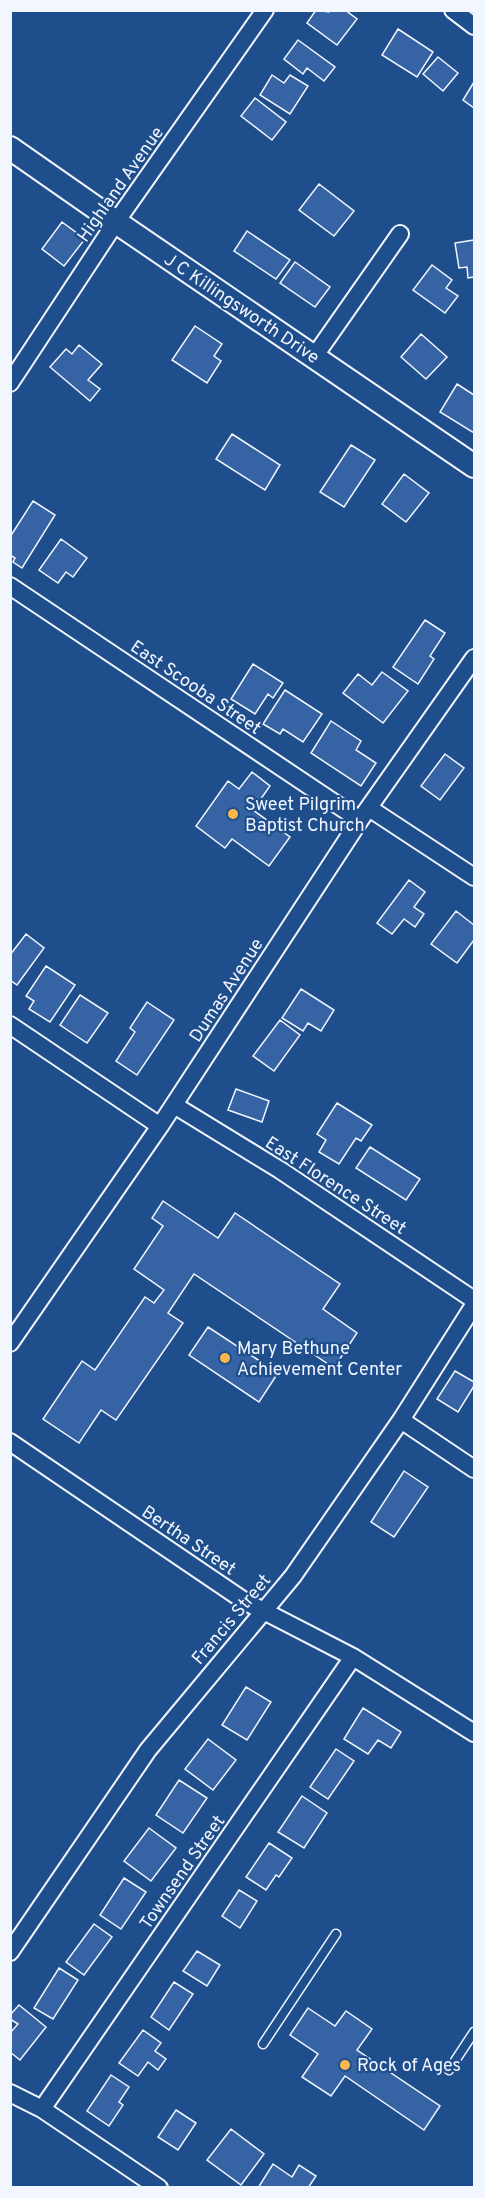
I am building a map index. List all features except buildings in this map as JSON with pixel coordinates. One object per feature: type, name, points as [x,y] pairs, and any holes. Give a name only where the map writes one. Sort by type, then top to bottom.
[{"type":"main road","name":"J C Killingsworth Drive","points":[[10,148],[474,466]]},
{"type":"street","name":"Highland Avenue","points":[[10,383],[116,222],[265,10]]},
{"type":"street","points":[[453,10],[474,26]]},
{"type":"street","points":[[314,357],[400,234]]},
{"type":"street","name":"East Scooba Street","points":[[10,586],[364,814],[474,877]]},
{"type":"street","name":"Dumas Avenue","points":[[10,1343],[160,1126],[364,814],[474,658]]},
{"type":"street","points":[[10,1025],[160,1126]]},
{"type":"street","name":"East Florence Street","points":[[174,1105],[280,1170],[474,1300]]},
{"type":"street","name":"Francis Street","points":[[10,1952],[148,1750],[293,1576],[401,1420],[474,1305]]},
{"type":"street","points":[[401,1420],[474,1468]]},
{"type":"street","name":"Bertha Street","points":[[10,1442],[246,1602],[353,1657],[474,1733]]},
{"type":"street","name":"Townsend Street","points":[[42,2109],[353,1657]]},
{"type":"street","points":[[10,2093],[42,2109],[159,2187]]},
{"type":"lane","points":[[263,2044],[336,1934]]},
{"type":"lane","points":[[449,2070],[474,2032]]},
{"type":"place","name":"Sweet Pilgrim Baptist Church","points":[[233,814]]},
{"type":"place","name":"Mary Bethune Achievement Center","points":[[225,1358]]},
{"type":"place","name":"Rock of Ages","points":[[345,2065]]}]
